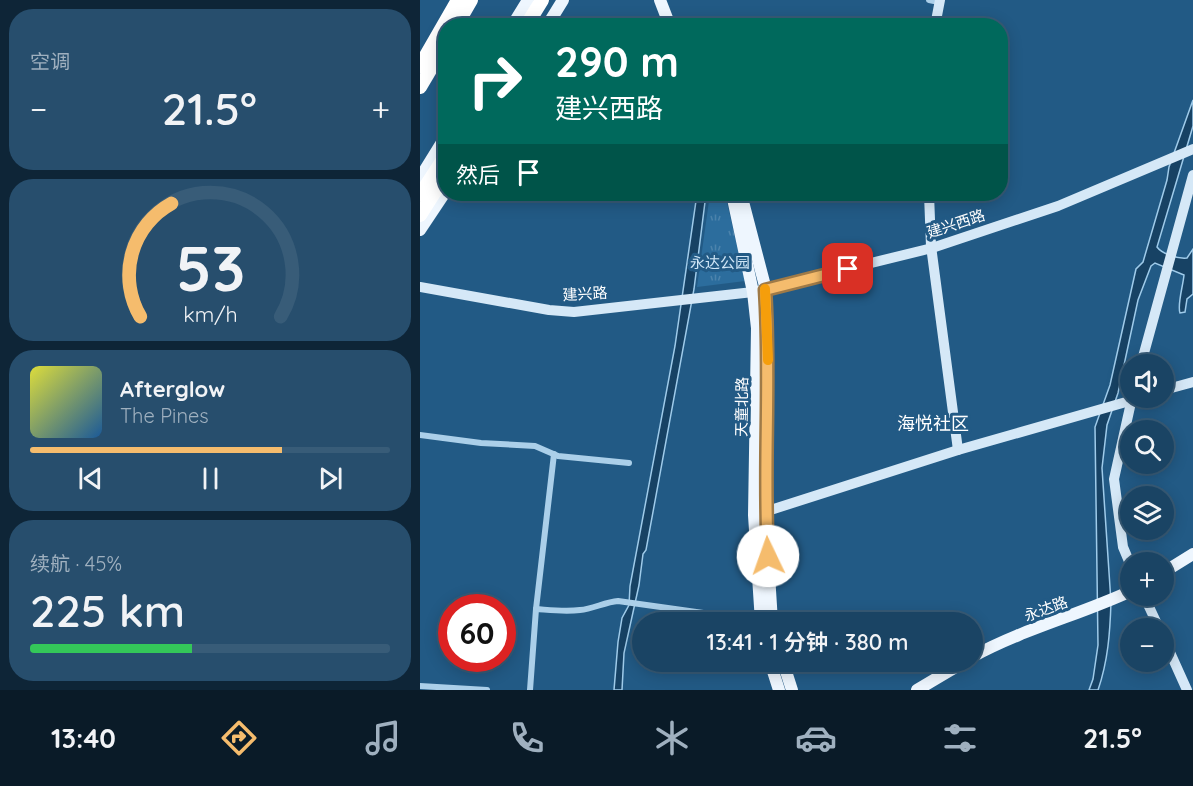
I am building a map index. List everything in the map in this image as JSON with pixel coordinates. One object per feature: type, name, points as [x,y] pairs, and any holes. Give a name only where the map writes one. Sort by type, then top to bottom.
[{"type":"highway","points":[[448,18],[458,0]]},
{"type":"highway","points":[[461,18],[471,0]]},
{"type":"highway","points":[[531,18],[542,0]]},
{"type":"highway","points":[[542,18],[553,0]]},
{"type":"highway","points":[[420,66],[438,35]]},
{"type":"highway","points":[[420,87],[438,57]]},
{"type":"highway","points":[[420,195],[438,167]]},
{"type":"highway","points":[[420,215],[438,187]]},
{"type":"main road","points":[[517,18],[528,0]]},
{"type":"main road","points":[[552,18],[563,0]]},
{"type":"main road","points":[[660,0],[672,18]]},
{"type":"main road","points":[[668,0],[674,18]]},
{"type":"main road","points":[[420,178],[438,149]]},
{"type":"main road","points":[[420,230],[439,201]]},
{"type":"main road","name":"天童北路","points":[[734,201],[759,291]]},
{"type":"main road","name":"天童北路","points":[[742,201],[759,291],[757,328],[764,612]]},
{"type":"main road","points":[[1174,558],[1193,548]]},
{"type":"main road","points":[[1174,566],[1193,554]]},
{"type":"main road","name":"永达路","points":[[1116,594],[1120,591]]},
{"type":"main road","name":"永达路","points":[[983,651],[1120,593]]},
{"type":"main road","name":"永达路","points":[[983,644],[1040,618],[1088,606]]},
{"type":"main road","points":[[773,672],[778,690]]},
{"type":"main road","points":[[786,672],[792,690]]},
{"type":"main road","points":[[905,690],[934,672]]},
{"type":"main road","points":[[916,690],[947,672]]},
{"type":"street","points":[[935,18],[936,1]]},
{"type":"street","name":"建兴西路","points":[[759,291],[932,248],[1058,207],[1193,148]]},
{"type":"street","points":[[1144,354],[1193,175]]},
{"type":"street","points":[[929,201],[932,248],[958,450]]},
{"type":"street","name":"建兴路","points":[[420,287],[549,310],[574,312],[759,291]]},
{"type":"street","points":[[1174,387],[1193,381]]},
{"type":"street","points":[[760,513],[958,450],[1120,403]]},
{"type":"street","points":[[1125,552],[1114,479],[1129,408]]},
{"type":"street","points":[[420,435],[481,444],[535,446],[554,454],[629,463]]},
{"type":"street","points":[[530,690],[536,609],[554,454]]},
{"type":"street","points":[[536,609],[582,610],[618,601],[694,612]]},
{"type":"street","points":[[1174,661],[1187,690]]},
{"type":"street","points":[[420,686],[487,690]]},
{"type":"green space","name":"永达公园","points":[[709,201],[727,201],[745,281],[697,287]]},
{"type":"shaded area","points":[[1193,100],[1193,126],[1157,247],[1166,254],[1183,258],[1187,258],[1193,249],[1193,294],[1187,299],[1185,312],[1180,313],[1184,275],[1155,263],[1151,266],[1138,300],[1126,354],[1120,354],[1120,384],[1107,425],[1102,468],[1111,602],[1110,625],[1106,658],[1098,690],[1089,690],[1098,645],[1095,427],[1110,385],[1136,269],[1143,262],[1169,167]]},
{"type":"shaded area","points":[[696,201],[705,201],[694,289],[646,550],[643,554],[639,585],[624,653],[622,690],[614,690],[618,642],[622,618],[629,605],[630,586],[675,346]]},
{"type":"slow traffic","points":[[765,289],[768,360]]},
{"type":"district","name":"海悦社区","points":[[933,424]]},
{"type":"route","points":[[768,556],[765,511],[768,334],[765,290],[848,269]]}]
